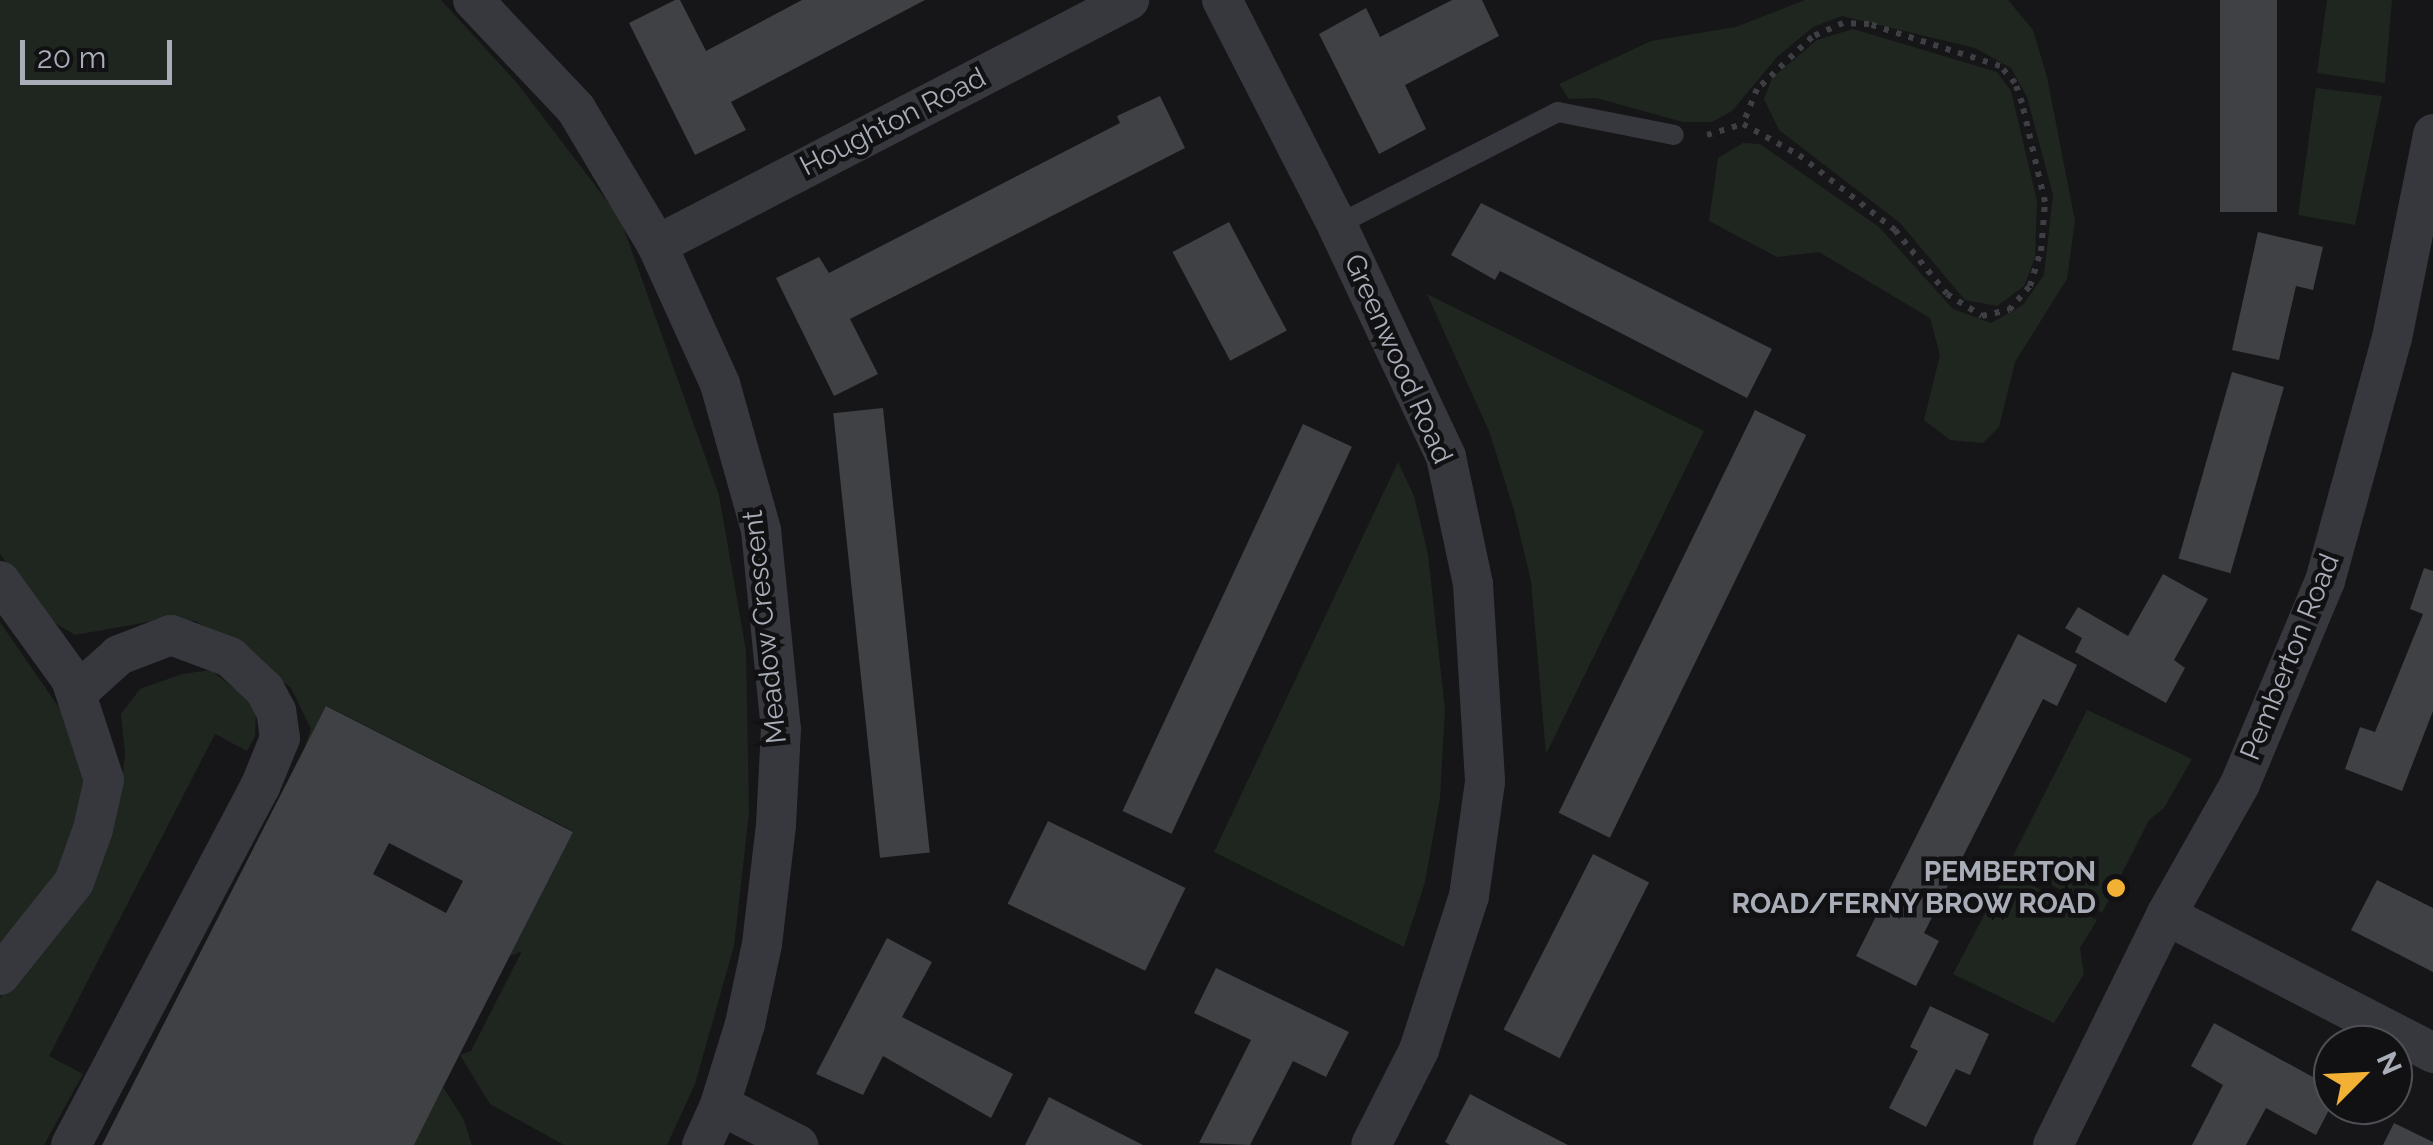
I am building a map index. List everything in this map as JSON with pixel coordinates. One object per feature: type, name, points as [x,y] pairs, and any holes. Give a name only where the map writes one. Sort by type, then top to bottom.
[{"type":"street","name":"Meadow Crescent","points":[[473,0],[576,109],[657,244],[720,384],[760,530],[781,729],[776,825],[762,944],[745,1024],[720,1105],[702,1145]]},
{"type":"street","name":"Houghton Road","points":[[657,244],[1128,0]]},
{"type":"street","name":"Greenwood Road","points":[[1222,0],[1338,225],[1446,458],[1474,584],[1486,782],[1470,896],[1419,1050],[1371,1145]]},
{"type":"street","name":"Pemberton Road","points":[[2054,1145],[2166,915],[2240,784],[2325,581],[2392,338],[2433,134]]},
{"type":"street","points":[[0,582],[77,693],[104,780],[93,829],[74,882],[0,975]]},
{"type":"street","points":[[71,1145],[260,787],[280,738],[276,711],[265,690],[230,657],[171,635],[119,654],[77,693]]},
{"type":"street","points":[[2166,915],[2431,1046]]},
{"type":"street","points":[[720,1105],[798,1145]]},
{"type":"lane","points":[[1338,225],[1558,112],[1674,135]]},
{"type":"path","points":[[1843,24],[1869,24],[2000,66],[2015,83],[2022,103],[2045,202],[2041,250],[2030,286],[2008,310],[1982,316],[1946,294],[1895,230],[1799,155],[1743,124],[1757,89],[1812,37],[1843,24]]},
{"type":"shaded area","points":[[0,0],[441,0],[517,83],[620,218],[719,495],[746,651],[749,813],[734,946],[695,1084],[667,1145],[564,1145],[490,1104],[460,1055],[471,1051],[522,951],[510,956],[573,831],[327,706],[304,749],[311,729],[291,688],[235,642],[195,621],[159,620],[75,635],[50,620],[0,554]]},
{"type":"shaded area","points":[[1805,0],[2008,0],[2033,30],[2047,77],[2075,221],[2067,279],[2015,362],[1999,427],[1983,443],[1950,440],[1924,420],[1940,355],[1930,318],[1819,252],[1777,257],[1709,221],[1718,158],[1743,143],[1760,144],[1879,227],[1953,309],[1991,323],[2023,305],[2044,275],[2053,195],[2027,97],[2011,68],[1975,48],[1842,16],[1813,27],[1777,57],[1732,111],[1712,122],[1683,122],[1596,98],[1569,99],[1559,84],[1651,41],[1736,27]]},
{"type":"shaded area","points":[[2327,0],[2392,0],[2385,83],[2317,73]]},
{"type":"shaded area","points":[[1853,29],[1997,72],[2011,91],[2037,201],[2035,258],[2024,286],[1997,306],[1965,300],[1900,223],[1779,130],[1764,99],[1772,78],[1817,40]]},
{"type":"shaded area","points":[[2316,88],[2382,96],[2355,225],[2298,215]]},
{"type":"shaded area","points":[[1427,294],[1704,431],[1546,754],[1531,581],[1514,510],[1489,431]]},
{"type":"shaded area","points":[[1398,462],[1414,496],[1428,554],[1445,710],[1440,798],[1425,882],[1404,947],[1214,852]]},
{"type":"shaded area","points":[[0,622],[71,725],[91,783],[81,837],[0,958]]},
{"type":"shaded area","points":[[211,670],[256,706],[255,736],[247,751],[215,734],[49,1056],[83,1074],[44,1145],[0,1145],[0,998],[67,921],[120,799],[125,754],[121,714],[140,689],[182,674]]},
{"type":"shaded area","points":[[2087,710],[2192,759],[2164,808],[2149,820],[2102,913],[2010,862]]},
{"type":"shaded area","points":[[2007,872],[2097,920],[2080,948],[2084,974],[2054,1023],[1953,974]]},
{"type":"shaded area","points":[[443,1087],[463,1118],[472,1145],[414,1145]]},
{"type":"building","points":[[680,0],[706,51],[802,0],[925,0],[731,102],[746,130],[695,155],[629,23]]},
{"type":"building","points":[[1452,0],[1482,0],[1499,36],[1405,85],[1426,129],[1379,154],[1319,34],[1366,8],[1380,37]]},
{"type":"building","points":[[2220,0],[2277,0],[2277,212],[2220,212]]},
{"type":"building","points":[[1160,96],[1185,148],[850,319],[878,374],[834,396],[776,278],[819,257],[829,273],[1120,123],[1117,116]]},
{"type":"building","points":[[1481,203],[1772,349],[1747,398],[1500,271],[1495,280],[1451,255]]},
{"type":"building","points":[[1229,222],[1287,331],[1230,361],[1172,252]]},
{"type":"building","points":[[2258,232],[2323,247],[2313,290],[2296,286],[2279,360],[2232,350]]},
{"type":"building","points":[[2232,372],[2284,387],[2230,573],[2179,558]]},
{"type":"building","points":[[883,408],[930,853],[880,858],[833,413]]},
{"type":"building","points":[[1755,410],[1806,435],[1610,838],[1559,813]]},
{"type":"building","points":[[1303,424],[1352,447],[1171,834],[1123,811]]},
{"type":"building","points":[[2424,568],[2433,571],[2433,711],[2402,791],[2345,769],[2360,727],[2375,732],[2423,614],[2410,609]]},
{"type":"building","points":[[2163,574],[2208,599],[2174,660],[2185,668],[2166,703],[2075,652],[2082,638],[2065,628],[2078,607],[2128,636]]},
{"type":"building","points":[[2018,634],[2077,665],[2057,706],[2043,699],[1924,933],[1939,941],[1916,986],[1856,956]]},
{"type":"building","points":[[326,706],[573,832],[414,1145],[102,1145]],"holes":[[[389,843],[463,881],[446,913],[373,874]]]},
{"type":"building","points":[[1048,821],[1186,888],[1145,971],[1008,904]]},
{"type":"building","points":[[1593,854],[1649,883],[1560,1058],[1504,1030]]},
{"type":"building","points":[[2377,880],[2433,908],[2433,972],[2351,930]]},
{"type":"building","points":[[887,938],[932,962],[902,1017],[1013,1074],[991,1118],[883,1056],[863,1095],[816,1074]]},
{"type":"building","points":[[1216,968],[1349,1032],[1326,1077],[1293,1061],[1250,1145],[1199,1143],[1251,1040],[1194,1013]]},
{"type":"building","points":[[1930,1006],[1989,1034],[1970,1075],[1956,1069],[1926,1127],[1889,1108],[1918,1051],[1910,1047]]},
{"type":"building","points":[[2214,1023],[2313,1077],[2313,1125],[2321,1125],[2316,1135],[2266,1108],[2246,1145],[2192,1145],[2223,1085],[2191,1066]]},
{"type":"building","points":[[1470,1094],[1568,1145],[1450,1145],[1445,1142]]},
{"type":"building","points":[[1049,1097],[1082,1114],[1143,1145],[1025,1145]]},
{"type":"building","points":[[2393,1125],[2433,1142],[2433,1145],[2383,1145]]},
{"type":"place","name":"PEMBERTON ROAD/FERNY BROW ROAD","points":[[2116,888]]}]
